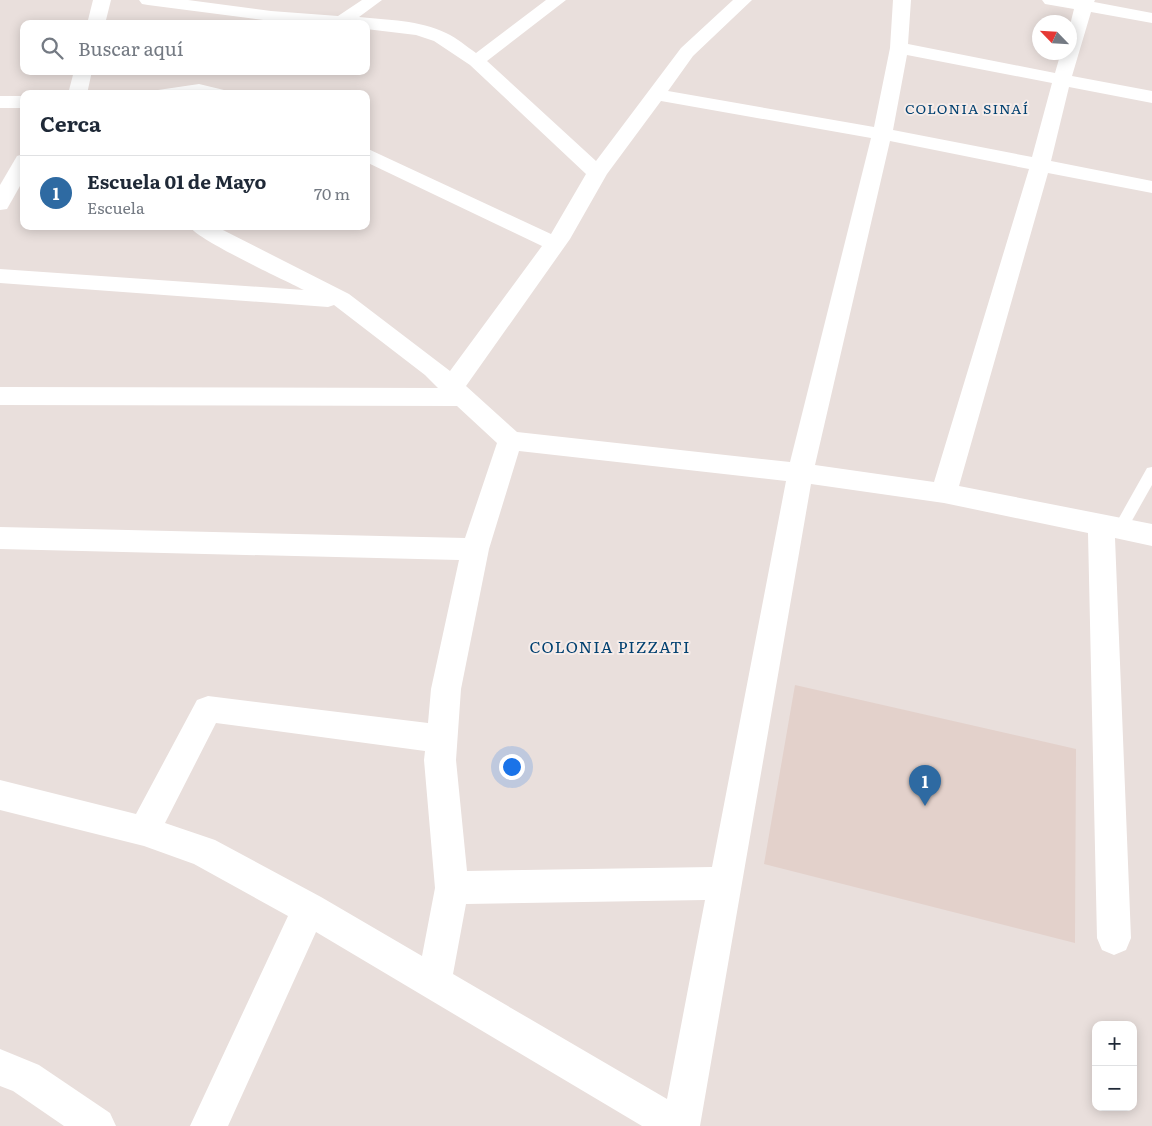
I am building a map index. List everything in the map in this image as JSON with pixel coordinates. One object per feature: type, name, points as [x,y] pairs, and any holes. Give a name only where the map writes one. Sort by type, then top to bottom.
[{"type":"street","points":[[97,20],[102,0]]},
{"type":"street","points":[[148,0],[187,2],[271,16],[328,20]]},
{"type":"street","points":[[343,20],[373,0]]},
{"type":"street","points":[[476,61],[557,0]]},
{"type":"street","points":[[457,392],[555,244],[597,174],[655,94],[688,52],[743,0]]},
{"type":"street","points":[[0,795],[144,831],[203,852],[309,909],[680,1126],[800,473],[882,134],[899,48],[902,0]]},
{"type":"street","points":[[1051,0],[1085,3],[1152,18]]},
{"type":"street","points":[[944,493],[1040,166],[1062,79],[1085,3]]},
{"type":"street","points":[[370,24],[419,30],[440,37],[476,61],[597,174]]},
{"type":"street","points":[[899,48],[1152,97]]},
{"type":"street","points":[[78,90],[82,75]]},
{"type":"street","points":[[655,94],[882,134],[1152,187]]},
{"type":"street","points":[[0,102],[20,102]]},
{"type":"street","points":[[370,156],[555,244]]},
{"type":"street","points":[[0,204],[6,182],[20,165]]},
{"type":"street","points":[[206,230],[341,299],[433,369],[510,441],[800,473],[944,493],[1152,535]]},
{"type":"street","points":[[0,276],[341,299]]},
{"type":"street","points":[[0,396],[457,392]]},
{"type":"street","points":[[434,982],[452,888],[440,760],[446,689],[475,549],[510,441]]},
{"type":"street","points":[[1110,527],[1114,938]]},
{"type":"street","points":[[0,538],[475,549]]},
{"type":"street","points":[[144,831],[208,709],[441,740]]},
{"type":"street","points":[[452,888],[726,883]]},
{"type":"street","points":[[209,1126],[309,909]]},
{"type":"street","points":[[0,1067],[26,1078],[97,1126]]},
{"type":"lane","points":[[1110,527],[1152,472]]},
{"type":"shaded area","points":[[795,685],[1076,749],[1075,943],[764,864]]},
{"type":"place","name":"Escuela 01 de Mayo","points":[[925,806]]},
{"type":"district","name":"COLONIA SINAÍ","points":[[967,108]]},
{"type":"district","name":"COLONIA PIZZATI","points":[[610,646]]}]
